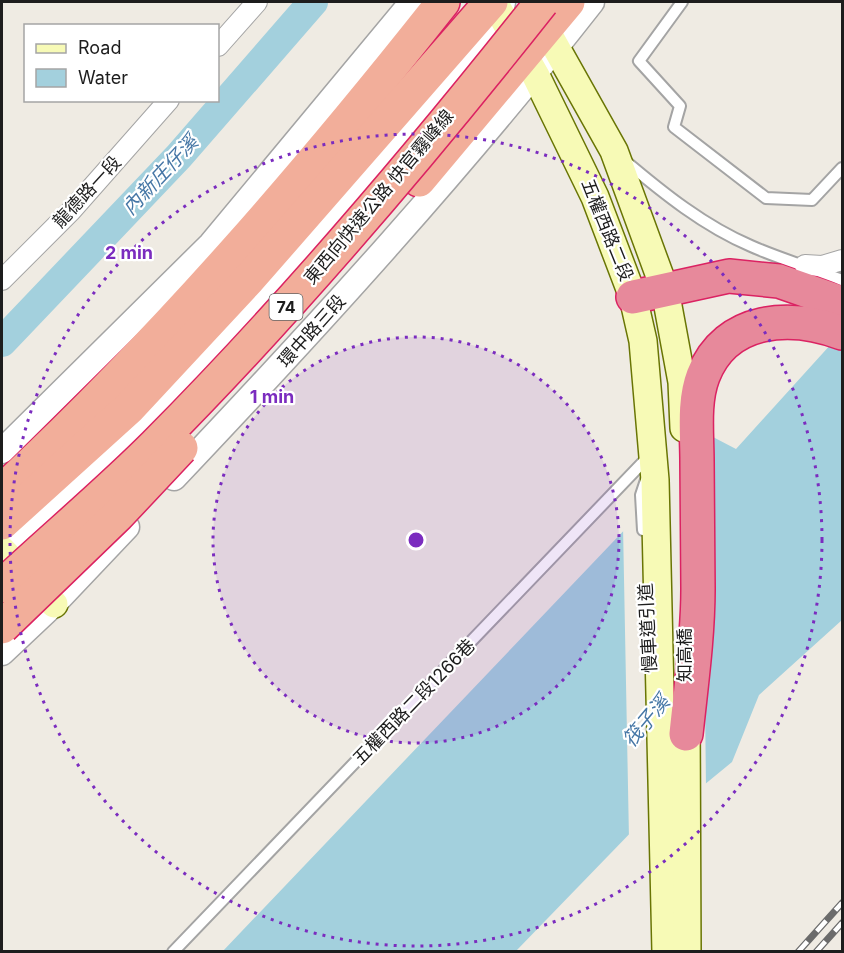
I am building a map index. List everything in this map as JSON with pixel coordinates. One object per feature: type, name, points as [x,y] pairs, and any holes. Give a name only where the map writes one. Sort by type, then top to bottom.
[{"type":"highway","points":[[2,491],[80,416],[236,253],[354,114],[443,2]]},
{"type":"highway","points":[[16,626],[234,393],[419,180],[530,66],[541,16],[568,2]]},
{"type":"highway","name":"74","points":[[2,523],[129,408],[500,9]]},
{"type":"highway","name":"東西向快速公路 快官霧峰線","points":[[3,561],[154,446],[280,313],[541,16]]},
{"type":"highway","points":[[633,297],[729,276],[779,281],[834,307]]},
{"type":"highway","points":[[686,734],[698,616],[691,430],[703,377],[720,349],[753,325],[834,307]]},
{"type":"main road","name":"五權西路二段","points":[[500,9],[595,197],[633,297],[643,340],[654,451],[648,487]]},
{"type":"main road","name":"五權西路二段","points":[[541,16],[614,151],[665,290],[691,430]]},
{"type":"main road","name":"知高橋","points":[[648,487],[676,945]]},
{"type":"main road","points":[[3,561],[54,604]]},
{"type":"main road","points":[[2,594],[16,626]]},
{"type":"main road","name":"知高橋","points":[[676,945],[686,734]]},
{"type":"street","points":[[219,45],[256,2]]},
{"type":"street","points":[[2,452],[211,244],[412,2]]},
{"type":"street","points":[[3,561],[150,429],[272,303],[500,9],[541,16],[592,2]]},
{"type":"street","name":"環中路三段","points":[[2,653],[16,626],[54,604],[309,335],[530,66]]},
{"type":"street","name":"龍德路一段","points":[[2,280],[71,211],[168,102]]},
{"type":"street","points":[[805,265],[822,266],[843,260]]},
{"type":"lane","points":[[682,2],[639,61],[680,106],[674,127],[766,198],[812,200],[843,168]]},
{"type":"lane","points":[[614,151],[661,191],[701,219],[750,246],[805,265],[834,307]]},
{"type":"lane","name":"五權西路二段1266巷","points":[[173,951],[654,451]]},
{"type":"lane","points":[[644,541],[648,487]]},
{"type":"lane","name":"慢車道引道","points":[[645,576],[652,715],[653,901]]},
{"type":"water","name":"筏子溪","points":[[842,332],[842,620],[759,695],[732,762],[676,808],[640,823],[516,951],[222,952],[713,437],[736,449]]},
{"type":"pier","points":[[702,445],[706,787],[678,811],[642,826],[629,839],[623,526]]},
{"type":"waterway","name":"內新庄仔溪","points":[[2,342],[179,156],[313,2]]},
{"type":"railway","points":[[798,952],[842,903]]},
{"type":"railway","points":[[816,952],[842,923]]}]
